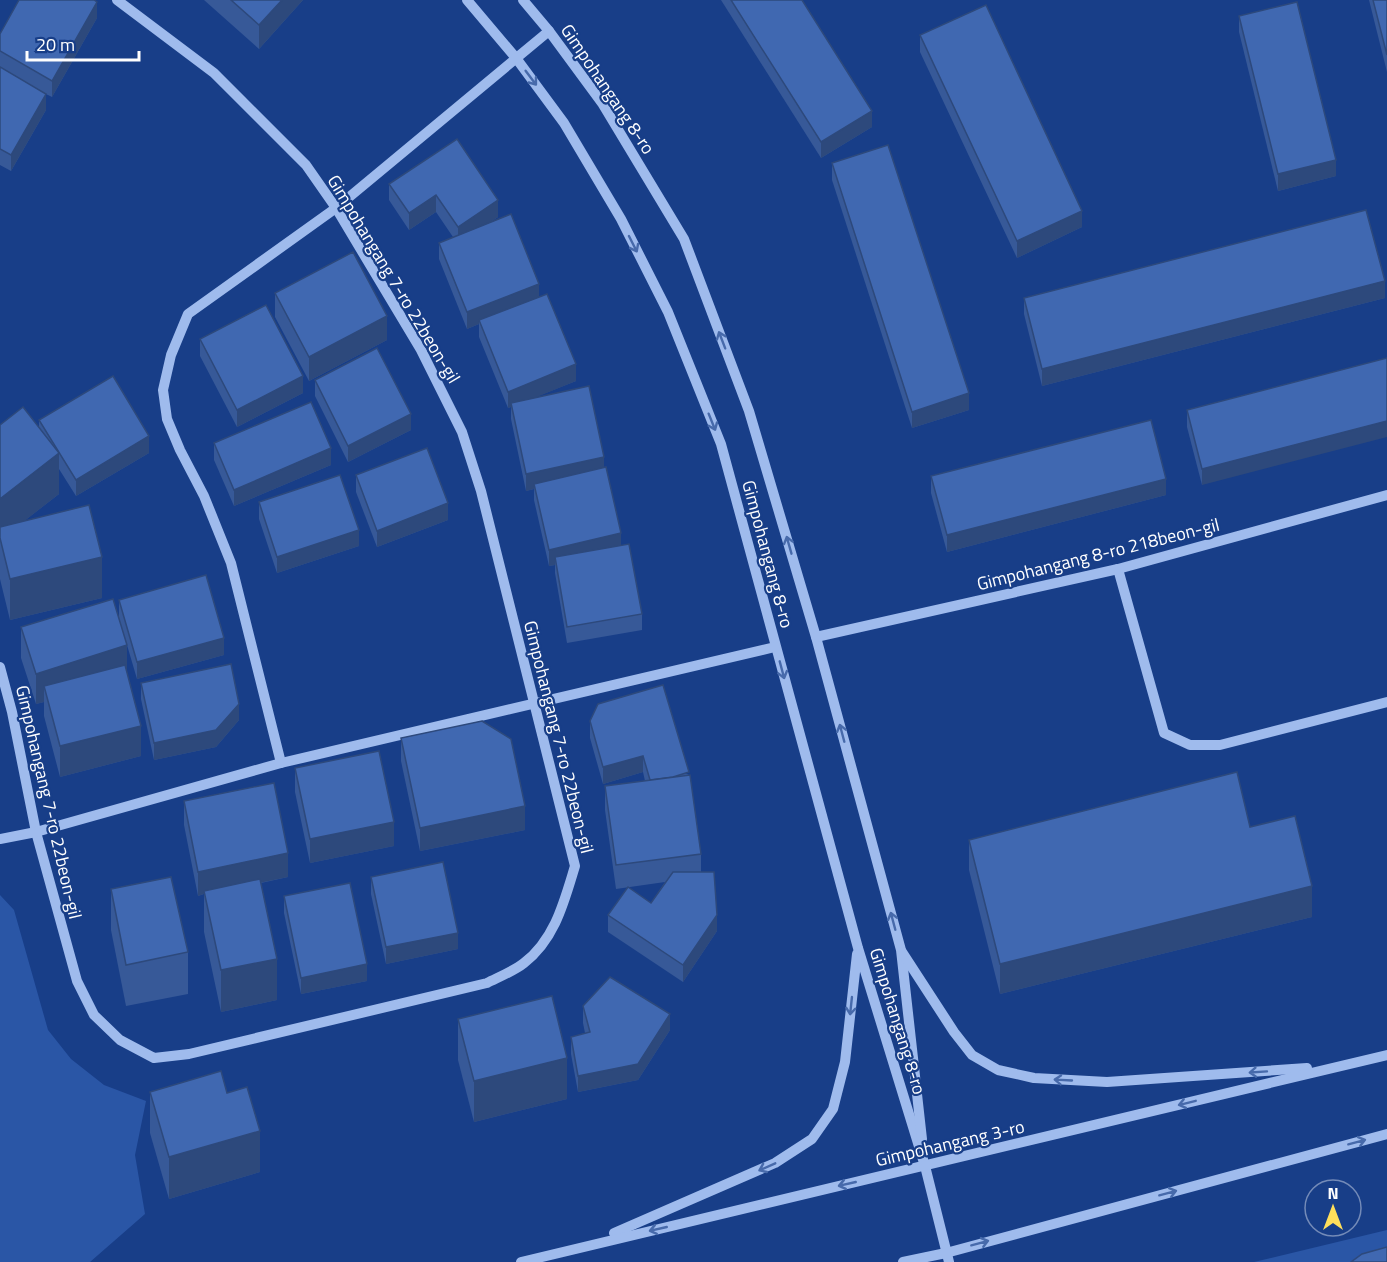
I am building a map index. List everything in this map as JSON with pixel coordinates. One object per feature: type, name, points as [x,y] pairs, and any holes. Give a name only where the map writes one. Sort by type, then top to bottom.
[{"type":"street","name":"Gimpohangang 7-ro 22beon-gil","points":[[0,667],[12,712],[36,832],[76,981],[94,1015],[120,1040],[154,1058],[189,1054],[487,982],[523,964],[547,940],[561,912],[575,866],[481,491],[462,432],[421,350],[336,208],[306,165],[214,73],[117,0]]},
{"type":"street","name":"Gimpohangang 8-ro","points":[[467,0],[516,58],[564,123],[621,219],[668,312],[721,444],[858,948],[925,1166],[947,1257]]},
{"type":"street","name":"Gimpohangang 8-ro","points":[[523,0],[549,30],[602,103],[684,239],[749,411],[816,637],[901,950],[925,1166]]},
{"type":"street","points":[[281,763],[231,563],[204,496],[167,419],[163,390],[171,355],[188,314],[336,208],[549,30]]},
{"type":"street","name":"Gimpohangang 8-ro 218beon-gil","points":[[816,637],[1118,569],[1387,495]]},
{"type":"street","points":[[1118,569],[1164,733],[1190,745],[1220,745],[1387,702]]},
{"type":"street","points":[[0,839],[36,832],[281,763],[775,646]]},
{"type":"street","points":[[589,1245],[775,1163],[812,1139],[833,1109],[843,1071],[858,948]]},
{"type":"street","points":[[901,950],[960,1040],[972,1054],[998,1070],[1034,1078],[1107,1082],[1337,1066]]},
{"type":"street","name":"Gimpohangang 3-ro","points":[[521,1262],[1387,1055]]},
{"type":"street","points":[[903,1262],[947,1257],[1387,1134]]},
{"type":"shaded area","points":[[0,895],[14,910],[48,1030],[71,1059],[104,1085],[146,1101],[135,1155],[145,1214],[90,1262],[0,1262]]},
{"type":"shaded area","points":[[1387,1230],[1387,1262],[1254,1262],[1354,1238],[1363,1238],[1363,1236]]},
{"type":"building","points":[[19,0],[94,0],[97,2],[52,81],[0,51],[0,34]]},
{"type":"building","points":[[231,0],[282,0],[259,25]]},
{"type":"building","points":[[731,0],[802,0],[872,111],[821,142]]},
{"type":"building","points":[[1373,0],[1387,0],[1387,55]]},
{"type":"building","points":[[1297,2],[1336,160],[1278,174],[1239,16]]},
{"type":"building","points":[[986,5],[1082,211],[1017,241],[920,35]]},
{"type":"building","points":[[0,67],[46,94],[11,155],[0,149]]},
{"type":"building","points":[[457,139],[498,200],[458,227],[436,195],[409,213],[389,184]]},
{"type":"building","points":[[888,145],[969,393],[912,412],[832,163]]},
{"type":"building","points":[[1366,210],[1385,281],[1042,369],[1024,298]]},
{"type":"building","points":[[511,214],[539,284],[467,312],[439,243]]},
{"type":"building","points":[[353,252],[387,316],[309,357],[275,293]]},
{"type":"building","points":[[547,294],[576,364],[508,392],[479,320]]},
{"type":"building","points":[[266,305],[303,376],[237,410],[200,339]]},
{"type":"building","points":[[377,348],[411,414],[348,446],[315,380]]},
{"type":"building","points":[[1387,358],[1387,421],[1202,469],[1187,410]]},
{"type":"building","points":[[113,376],[149,436],[76,480],[39,420]]},
{"type":"building","points":[[589,386],[604,457],[526,474],[511,403]]},
{"type":"building","points":[[311,402],[331,448],[234,490],[214,443]]},
{"type":"building","points":[[23,407],[59,453],[0,499],[0,425]]},
{"type":"building","points":[[1151,420],[1166,479],[947,535],[931,476]]},
{"type":"building","points":[[427,448],[448,503],[377,531],[356,475]]},
{"type":"building","points":[[606,467],[621,533],[549,550],[534,484]]},
{"type":"building","points":[[340,475],[359,530],[277,557],[259,502]]},
{"type":"building","points":[[89,505],[102,557],[10,579],[0,538],[0,527]]},
{"type":"building","points":[[629,544],[642,614],[567,627],[555,557]]},
{"type":"building","points":[[206,575],[224,638],[137,662],[119,600]]},
{"type":"building","points":[[113,599],[127,645],[36,674],[21,627]]},
{"type":"building","points":[[231,664],[239,704],[216,730],[154,743],[141,683]]},
{"type":"building","points":[[125,665],[141,726],[60,746],[44,686]]},
{"type":"building","points":[[663,685],[689,772],[650,780],[643,756],[603,767],[590,721],[598,704]]},
{"type":"building","points":[[482,721],[511,739],[525,806],[420,828],[401,738]]},
{"type":"building","points":[[379,751],[394,822],[310,839],[295,768]]},
{"type":"building","points":[[1237,772],[1250,827],[1295,816],[1312,886],[1000,964],[969,840]]},
{"type":"building","points":[[690,775],[701,854],[616,865],[605,786]]},
{"type":"building","points":[[274,783],[288,853],[198,872],[184,801]]},
{"type":"building","points":[[443,862],[458,933],[386,947],[371,877]]},
{"type":"building","points":[[673,872],[714,872],[717,915],[683,965],[608,915],[628,887],[651,903]]},
{"type":"building","points":[[171,877],[188,952],[126,965],[111,889]]},
{"type":"building","points":[[260,879],[277,959],[221,970],[204,891]]},
{"type":"building","points":[[350,883],[367,964],[301,978],[284,896]]},
{"type":"building","points":[[610,977],[670,1014],[638,1064],[578,1076],[571,1037],[590,1032],[583,1006]]},
{"type":"building","points":[[552,996],[567,1058],[474,1081],[458,1019]]},
{"type":"building","points":[[221,1071],[227,1093],[247,1087],[260,1131],[169,1157],[150,1092]]},
{"type":"building","points":[[1387,1247],[1387,1262],[1351,1262],[1362,1254]]}]
